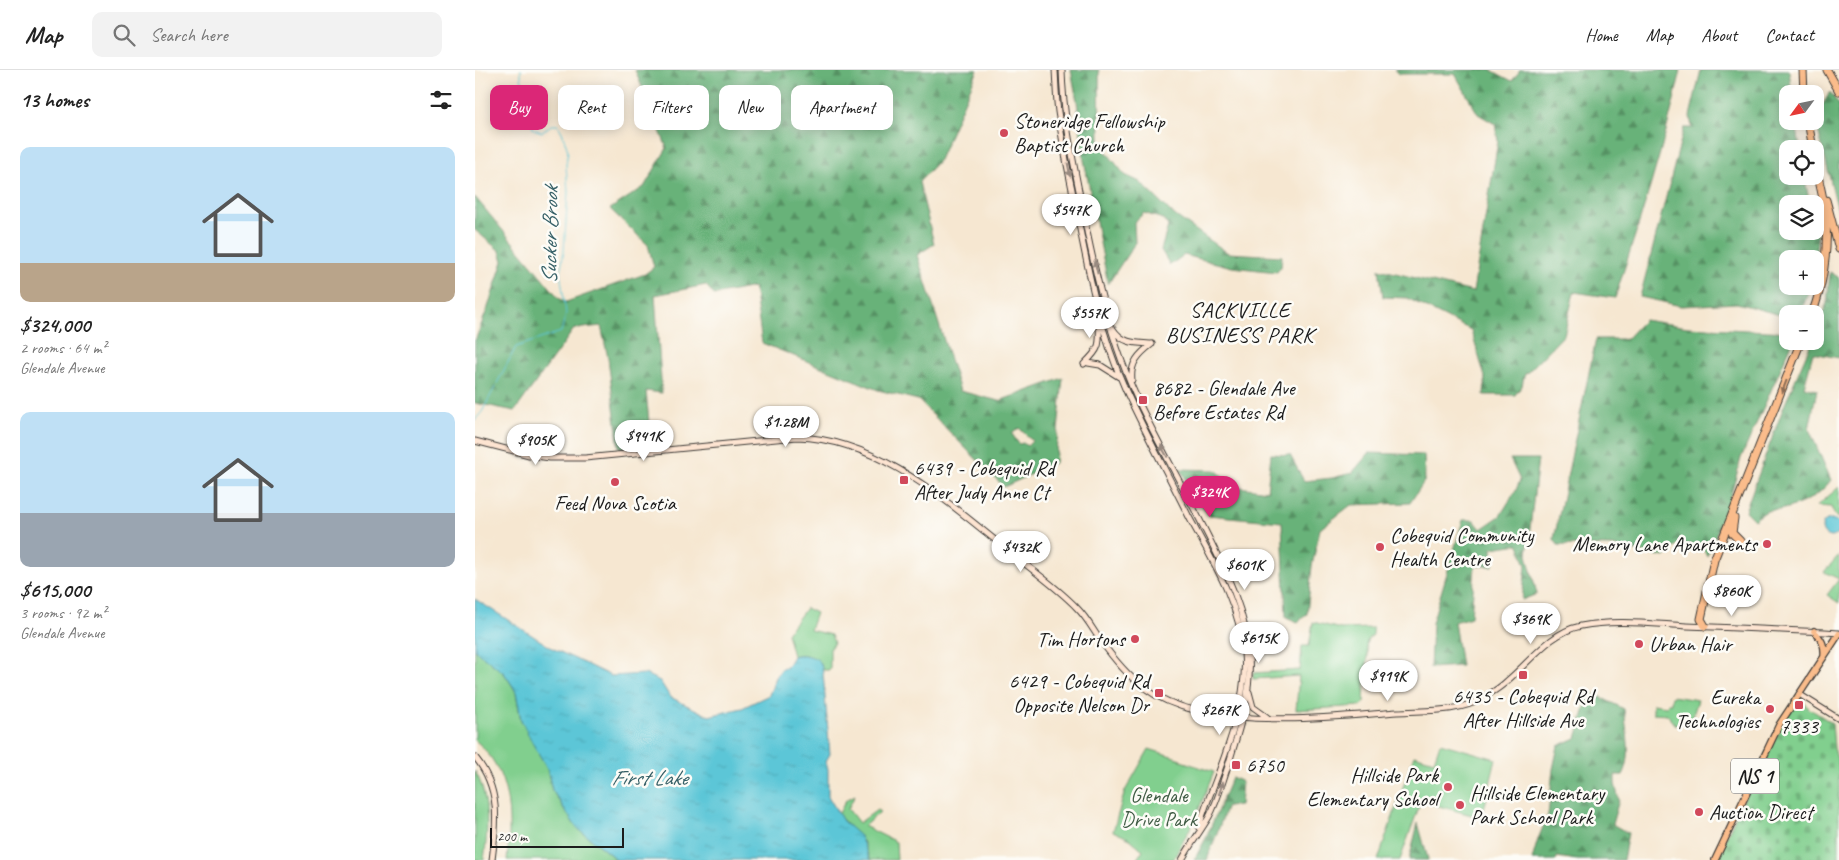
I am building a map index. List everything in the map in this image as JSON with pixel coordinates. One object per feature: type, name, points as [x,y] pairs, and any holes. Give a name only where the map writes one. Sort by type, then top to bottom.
[{"type":"highway","points":[[1803,70],[1804,85]]},
{"type":"highway","points":[[1827,70],[1839,91]]},
{"type":"highway","points":[[1816,305],[1826,255],[1826,221],[1819,185]]},
{"type":"highway","points":[[1822,185],[1839,249]]},
{"type":"highway","points":[[1705,626],[1701,619],[1713,560],[1797,350]]},
{"type":"highway","points":[[1737,503],[1732,533],[1741,542]]},
{"type":"main road","points":[[1055,70],[1058,117],[1098,316],[1100,340],[1098,349],[1086,363],[1100,365],[1120,377]]},
{"type":"main road","points":[[1062,70],[1065,118],[1084,217],[1109,323],[1134,390],[1237,597],[1244,618],[1248,640],[1248,689],[1243,718],[1219,795],[1209,817],[1198,831],[1182,860]]},
{"type":"main road","points":[[1098,316],[1120,377],[1231,599],[1244,655],[1242,694],[1198,831]]},
{"type":"main road","points":[[1109,323],[1119,336],[1127,342],[1152,344],[1141,352],[1135,362],[1132,370],[1134,390]]},
{"type":"main road","points":[[475,441],[519,453],[550,458],[594,457],[797,437],[824,440],[856,450],[909,474],[938,494],[1057,590],[1081,612],[1119,666],[1143,688],[1166,700],[1196,711],[1235,717],[1268,718],[1431,710],[1464,706],[1480,700],[1505,684],[1559,634],[1580,626],[1610,623],[1839,633]]},
{"type":"main road","points":[[1814,632],[1825,646],[1824,658]]},
{"type":"main road","name":"NS 1","points":[[1715,860],[1775,734],[1839,633]]},
{"type":"main road","points":[[1248,689],[1253,707],[1268,718]]},
{"type":"main road","points":[[1211,713],[1232,706],[1242,694]]},
{"type":"main road","points":[[1799,694],[1839,719]]},
{"type":"main road","points":[[475,758],[490,779],[494,791],[495,836],[492,860]]},
{"type":"green space","points":[[635,70],[978,70],[939,160],[919,182],[934,244],[917,255],[960,391],[999,401],[1063,378],[1055,463],[1004,487],[918,400],[878,390],[762,343],[754,287],[714,295],[706,285],[655,295],[662,393],[646,391],[651,443],[619,448],[608,358],[601,326],[574,329],[515,411],[475,403],[475,341],[503,261],[500,251],[475,230],[475,197],[559,298],[566,302],[645,274],[654,267],[648,245],[610,209],[644,187],[667,148],[660,130],[709,130],[709,85],[641,85]],"holes":[[[1019,428],[1032,441],[1027,446],[1023,443],[1019,444],[1012,434]]]},
{"type":"green space","points":[[1071,70],[1099,70],[1100,144],[1125,175],[1140,182],[1173,214],[1228,253],[1282,256],[1281,267],[1277,272],[1232,267],[1184,255],[1170,265],[1161,250],[1168,226],[1163,219],[1144,213],[1134,222],[1135,243],[1108,284],[1084,160],[1077,101]]},
{"type":"green space","points":[[1394,70],[1491,70],[1512,81],[1519,70],[1681,70],[1659,157],[1615,298],[1574,292],[1564,335],[1524,376],[1522,386],[1515,395],[1484,395],[1485,377],[1471,330],[1407,298],[1383,297],[1379,269],[1473,292],[1498,141],[1495,124],[1478,114],[1455,74],[1400,74]]},
{"type":"green space","points":[[1701,70],[1789,70],[1791,85],[1779,85],[1779,130],[1797,130],[1799,140],[1779,140],[1779,185],[1806,185],[1808,195],[1779,195],[1779,240],[1817,240],[1816,250],[1779,250],[1779,295],[1807,295],[1804,305],[1779,305],[1779,315],[1737,303],[1681,306],[1640,297],[1684,128],[1692,128],[1690,116]]},
{"type":"green space","points":[[1830,92],[1839,105],[1839,215],[1824,154],[1824,140],[1820,140],[1818,130],[1824,130],[1824,102]]},
{"type":"green space","points":[[1830,272],[1838,277],[1839,280],[1839,358],[1813,353],[1804,387],[1817,390],[1809,429],[1831,480],[1821,491],[1808,500],[1779,510],[1767,511],[1754,520],[1745,511],[1784,406],[1808,350],[1824,350],[1824,311],[1827,303]]},
{"type":"green space","points":[[1644,320],[1688,327],[1779,332],[1779,350],[1789,350],[1741,458],[1729,503],[1707,556],[1700,544],[1678,544],[1665,557],[1612,546],[1558,545],[1554,539],[1596,339],[1626,339]]},
{"type":"green space","points":[[1369,453],[1424,455],[1425,480],[1410,503],[1351,505],[1320,529],[1312,566],[1307,614],[1298,622],[1286,617],[1282,522],[1208,515],[1180,469],[1216,470],[1233,486],[1267,491],[1271,454],[1290,455],[1304,481],[1332,478],[1352,473]]},
{"type":"green space","points":[[1510,459],[1538,459],[1527,555],[1537,594],[1522,600],[1526,566],[1519,544],[1492,548],[1493,566],[1475,566],[1471,617],[1454,622],[1461,666],[1430,668],[1432,623],[1463,520],[1474,520],[1481,529],[1500,516],[1520,480]]},
{"type":"green space","points":[[1839,487],[1839,518],[1835,516],[1831,507],[1817,506]]},
{"type":"green space","points":[[1839,555],[1839,579],[1824,572]]},
{"type":"green space","points":[[1839,579],[1839,603],[1827,595]]},
{"type":"green space","points":[[806,608],[816,613],[810,630],[831,635],[834,643],[830,648],[830,670],[822,670],[821,664],[808,656],[793,656],[787,633]]},
{"type":"green space","points":[[1313,622],[1341,629],[1373,628],[1373,635],[1366,644],[1368,656],[1364,702],[1362,706],[1296,710],[1299,676],[1253,679],[1253,673],[1300,670],[1302,646],[1309,646]]},
{"type":"green space","points":[[475,650],[504,673],[516,692],[521,720],[547,768],[552,790],[576,827],[617,860],[507,860],[509,811],[502,780],[487,752],[475,740]]},
{"type":"green space","points":[[1590,692],[1624,709],[1628,760],[1623,775],[1615,775],[1619,800],[1612,824],[1628,833],[1623,860],[1578,860],[1557,857],[1556,860],[1532,860],[1548,815],[1553,769],[1558,746],[1576,738]]},
{"type":"green space","points":[[1799,693],[1807,707],[1832,723],[1834,748],[1839,765],[1839,860],[1715,860],[1775,734]]},
{"type":"green space","points":[[1672,696],[1698,700],[1692,718],[1676,725],[1667,714],[1653,713],[1653,704],[1667,706],[1668,703],[1671,703]]},
{"type":"green space","name":"Hillside Elementary Park School Park","points":[[1440,743],[1496,759],[1482,818],[1421,801],[1400,860],[1378,860],[1414,755],[1434,761]]},
{"type":"green space","name":"Glendale Drive Park","points":[[1149,749],[1214,772],[1194,821],[1173,860],[1136,860],[1143,850],[1130,839],[1113,831],[1125,791]]},
{"type":"green space","points":[[475,771],[480,781],[487,814],[484,860],[475,860]]},
{"type":"green space","points":[[1232,777],[1242,782],[1240,805],[1227,806],[1207,860],[1194,860],[1206,838]]},
{"type":"green space","points":[[855,795],[848,809],[859,823],[877,810],[880,812],[864,826],[896,842],[897,860],[870,860],[863,841],[838,815],[846,800]]},
{"type":"green space","points":[[1418,823],[1428,859],[1428,860],[1409,860]]},
{"type":"water","points":[[1827,519],[1835,519],[1840,524],[1838,535],[1827,537],[1822,532],[1822,524]]},
{"type":"water","name":"First Lake","points":[[475,599],[552,648],[611,676],[645,674],[660,681],[670,697],[709,716],[742,708],[769,695],[777,675],[783,667],[786,668],[793,656],[800,655],[815,658],[821,663],[823,673],[830,754],[826,761],[828,769],[828,796],[843,821],[860,836],[870,860],[617,860],[576,827],[552,790],[547,768],[521,720],[516,692],[504,673],[475,650]]},
{"type":"waterway","name":"Sucker Brook","points":[[475,420],[482,412],[516,347],[561,332],[566,313],[560,272],[564,251],[568,192],[566,165],[568,151],[558,125],[551,125],[542,132],[533,129],[527,105],[527,88],[521,79],[521,70]]},
{"type":"place","name":"Stoneridge Fellowship Baptist Church","points":[[1004,133]]},
{"type":"place","name":"8682 - Glendale Ave Before Estates Rd","points":[[1143,400]]},
{"type":"place","name":"6439 - Cobequid Rd After Judy Anne Ct","points":[[904,480]]},
{"type":"place","name":"Feed Nova Scotia","points":[[615,482]]},
{"type":"place","name":"Memory Lane Apartments","points":[[1767,544]]},
{"type":"place","name":"Cobequid Community Health Centre","points":[[1380,547]]},
{"type":"place","name":"Tim Hortons","points":[[1135,639]]},
{"type":"place","name":"Urban Hair","points":[[1639,644]]},
{"type":"place","name":"6435 - Cobequid Rd After Hillside Ave","points":[[1523,675]]},
{"type":"place","name":"6429 - Cobequid Rd Opposite Nelson Dr","points":[[1159,693]]},
{"type":"place","name":"7333","points":[[1799,705]]},
{"type":"place","name":"Eureka Technologies","points":[[1770,709]]},
{"type":"place","name":"6750","points":[[1236,765]]},
{"type":"place","name":"Hillside Park Elementary School","points":[[1448,787]]},
{"type":"place","name":"Hillside Elementary Park School Park","points":[[1460,805]]},
{"type":"place","name":"Auction Direct","points":[[1699,812]]},
{"type":"district","name":"SACKVILLE BUSINESS PARK","points":[[1240,322]]}]
